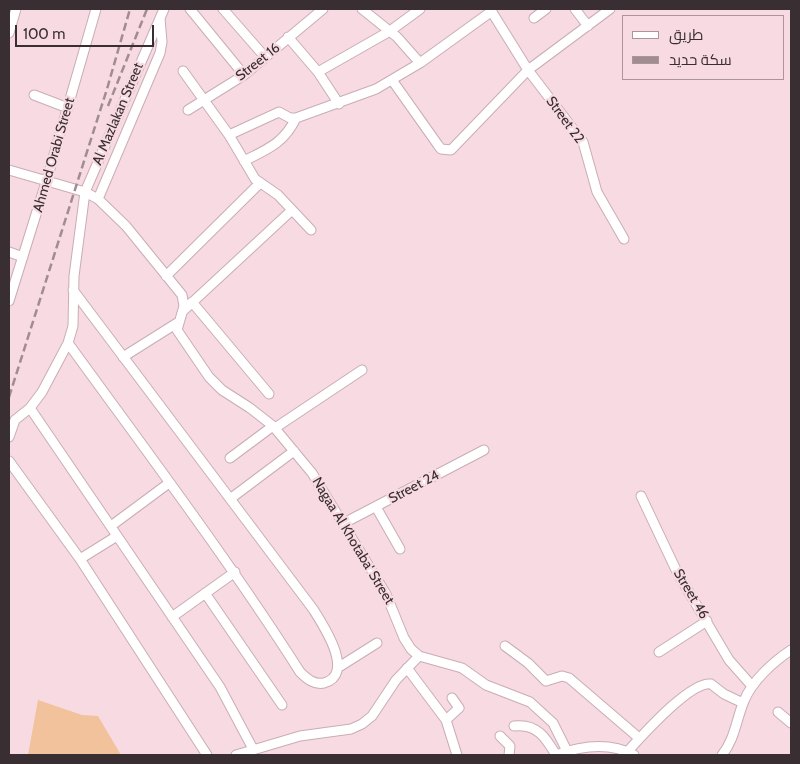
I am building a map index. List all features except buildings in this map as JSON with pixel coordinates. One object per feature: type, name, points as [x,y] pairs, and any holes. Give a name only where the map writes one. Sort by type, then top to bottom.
[{"type":"street","points":[[9,33],[16,9]]},
{"type":"street","name":"Ahmed Orabi Street","points":[[9,301],[48,180],[96,9]]},
{"type":"street","points":[[190,9],[244,75]]},
{"type":"street","name":"Street 16","points":[[188,110],[244,75],[323,9]]},
{"type":"street","points":[[362,9],[390,31],[420,63]]},
{"type":"street","points":[[318,72],[390,31],[420,9]]},
{"type":"street","points":[[534,18],[546,9]]},
{"type":"street","points":[[575,9],[588,26]]},
{"type":"street","points":[[392,80],[438,145],[446,150],[455,147],[528,70],[610,9]]},
{"type":"street","points":[[226,10],[266,57]]},
{"type":"street","points":[[229,134],[279,112],[290,118],[296,118],[339,104],[392,80],[420,63],[491,10]]},
{"type":"street","name":"Street 22","points":[[491,10],[528,70],[583,142],[598,192],[624,239]]},
{"type":"street","points":[[98,199],[160,53],[162,13]]},
{"type":"street","name":"Al Mazlakan Street","points":[[9,437],[15,420],[30,408],[42,392],[68,344],[74,317],[73,290],[85,192],[162,13]]},
{"type":"street","points":[[288,38],[318,72],[339,104]]},
{"type":"street","points":[[183,71],[229,134],[244,161],[260,183],[274,192],[311,230]]},
{"type":"street","points":[[34,95],[68,108]]},
{"type":"street","points":[[244,161],[280,142],[290,131],[296,118]]},
{"type":"street","points":[[9,170],[85,192],[98,199],[126,226],[182,295],[184,306],[177,322],[123,356]]},
{"type":"street","points":[[166,276],[260,183]]},
{"type":"street","points":[[182,312],[292,210]]},
{"type":"street","points":[[9,252],[23,257]]},
{"type":"street","points":[[68,344],[234,572],[306,678],[321,684],[330,681],[337,674],[339,667],[336,653],[313,608],[73,290]]},
{"type":"street","points":[[192,302],[269,394]]},
{"type":"street","name":"Nagaa Al Khotaba' Street","points":[[177,322],[179,335],[209,377],[222,390],[250,408],[274,427],[312,473],[386,594],[404,638],[411,649],[419,656]]},
{"type":"street","points":[[230,458],[362,370]]},
{"type":"street","points":[[30,408],[220,688],[259,751]]},
{"type":"street","name":"Street 24","points":[[344,523],[484,450]]},
{"type":"street","points":[[230,499],[294,451]]},
{"type":"street","points":[[9,461],[80,559],[207,755]]},
{"type":"street","points":[[110,526],[169,483]]},
{"type":"street","name":"Street 46","points":[[641,496],[677,572],[736,669],[752,686]]},
{"type":"street","points":[[376,507],[400,549]]},
{"type":"street","points":[[80,559],[117,536]]},
{"type":"street","points":[[172,617],[234,572]]},
{"type":"street","points":[[205,593],[282,705]]},
{"type":"street","points":[[659,652],[707,621]]},
{"type":"street","points":[[339,667],[377,643]]},
{"type":"street","points":[[504,646],[528,663],[546,681],[562,676],[569,678],[640,738]]},
{"type":"street","points":[[722,755],[734,736],[743,702],[752,686],[791,650]]},
{"type":"street","points":[[236,755],[259,751],[320,732],[351,729],[362,724],[372,716],[407,668],[419,656],[462,668],[486,684],[530,702],[554,723],[567,751]]},
{"type":"street","points":[[407,668],[446,720],[457,755]]},
{"type":"street","points":[[514,726],[522,725],[536,729],[547,739],[556,755],[567,751],[598,747],[631,753],[640,738],[686,696],[706,683],[743,702]]},
{"type":"street","points":[[446,720],[459,708],[452,698]]},
{"type":"street","points":[[778,712],[791,723]]},
{"type":"street","points":[[500,736],[510,746],[509,755]]},
{"type":"shaded area","points":[[38,700],[82,715],[98,716],[121,755],[28,755]]},
{"type":"railway","points":[[9,397],[107,89],[130,9]]},
{"type":"railway","points":[[108,106],[147,9]]}]
